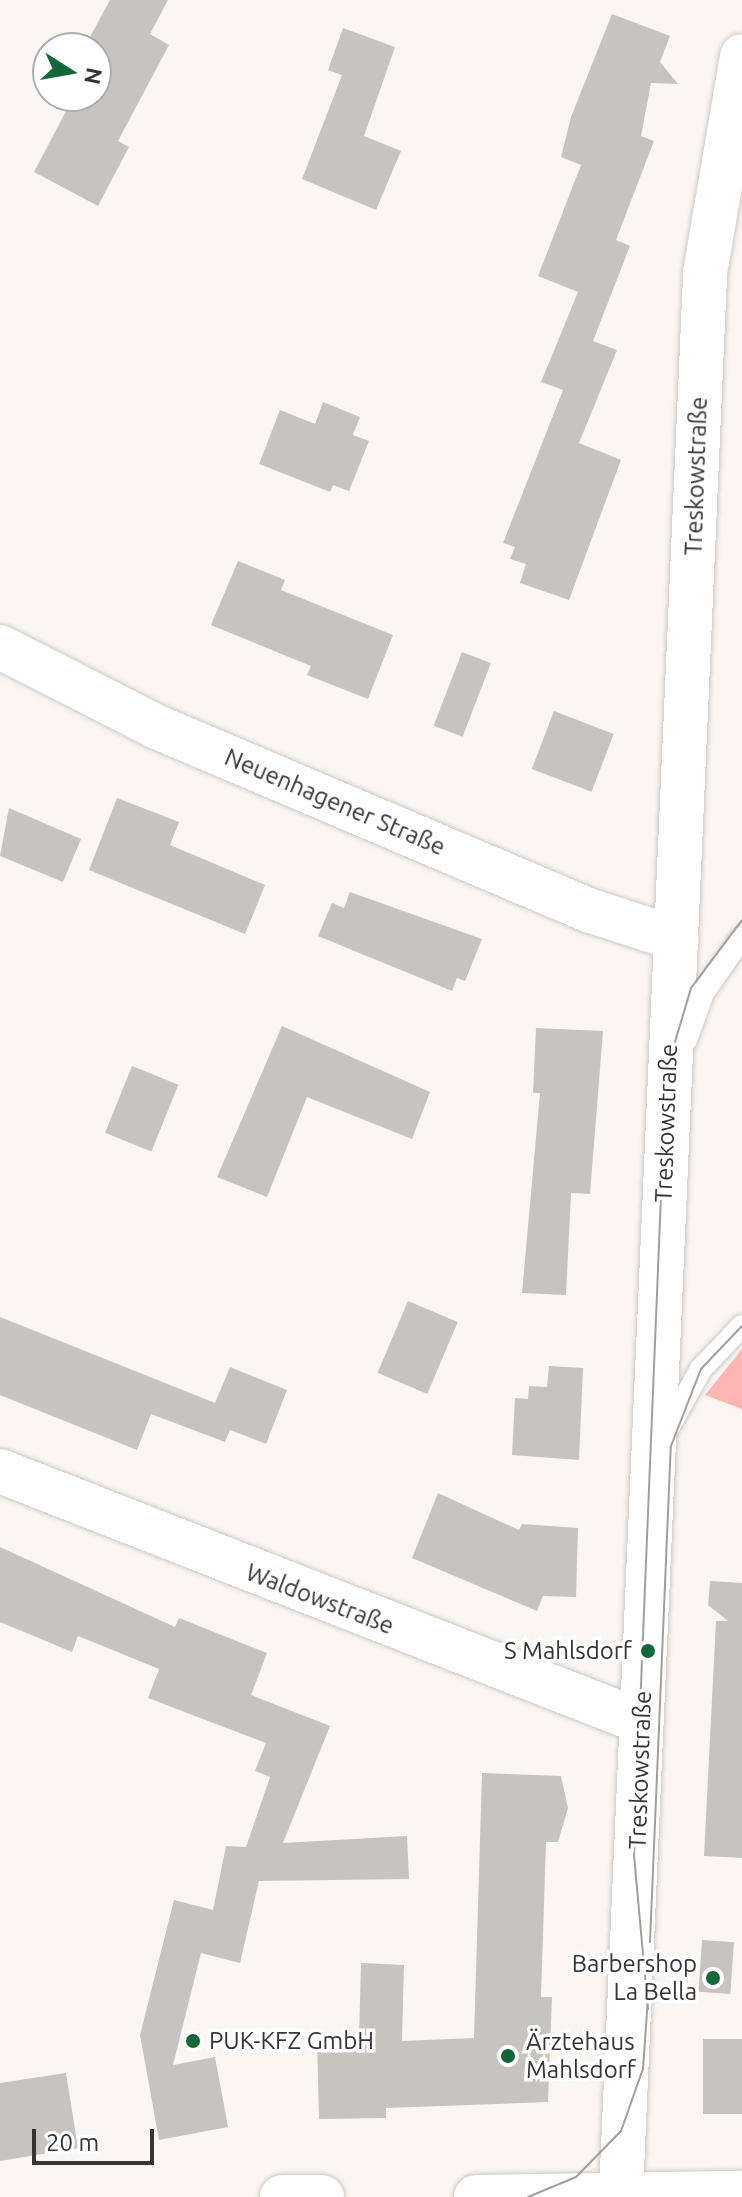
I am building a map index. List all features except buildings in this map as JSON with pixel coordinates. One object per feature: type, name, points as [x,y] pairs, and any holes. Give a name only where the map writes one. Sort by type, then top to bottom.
[{"type":"street","name":"Treskowstraße","points":[[621,2193],[705,273],[742,56]]},
{"type":"street","name":"Neuenhagener Straße","points":[[0,647],[157,727],[591,911],[677,939]]},
{"type":"street","name":"Waldowstraße","points":[[0,1471],[642,1722]]},
{"type":"street","points":[[476,2197],[742,2193]]},
{"type":"street","points":[[282,2197],[322,2197]]},
{"type":"lane","points":[[665,1150],[692,1019],[742,937]]},
{"type":"lane","points":[[651,1460],[701,1369],[742,1326]]},
{"type":"shaded area","points":[[742,1349],[742,1409],[705,1395]]},
{"type":"tram line","points":[[648,2009],[634,1856],[666,1072],[691,988],[742,920]]},
{"type":"tram line","points":[[650,1942],[671,1446],[701,1369],[742,1326]]},
{"type":"tram line","points":[[528,2197],[576,2177],[621,2131],[643,2069],[648,1998]]},
{"type":"place","name":"S Mahlsdorf","points":[[648,1651]]},
{"type":"place","name":"Barbershop La Bella","points":[[713,1978]]},
{"type":"place","name":"PUK-KFZ GmbH","points":[[193,2041]]},
{"type":"place","name":"Ärztehaus Mahlsdorf","points":[[508,2056]]}]
